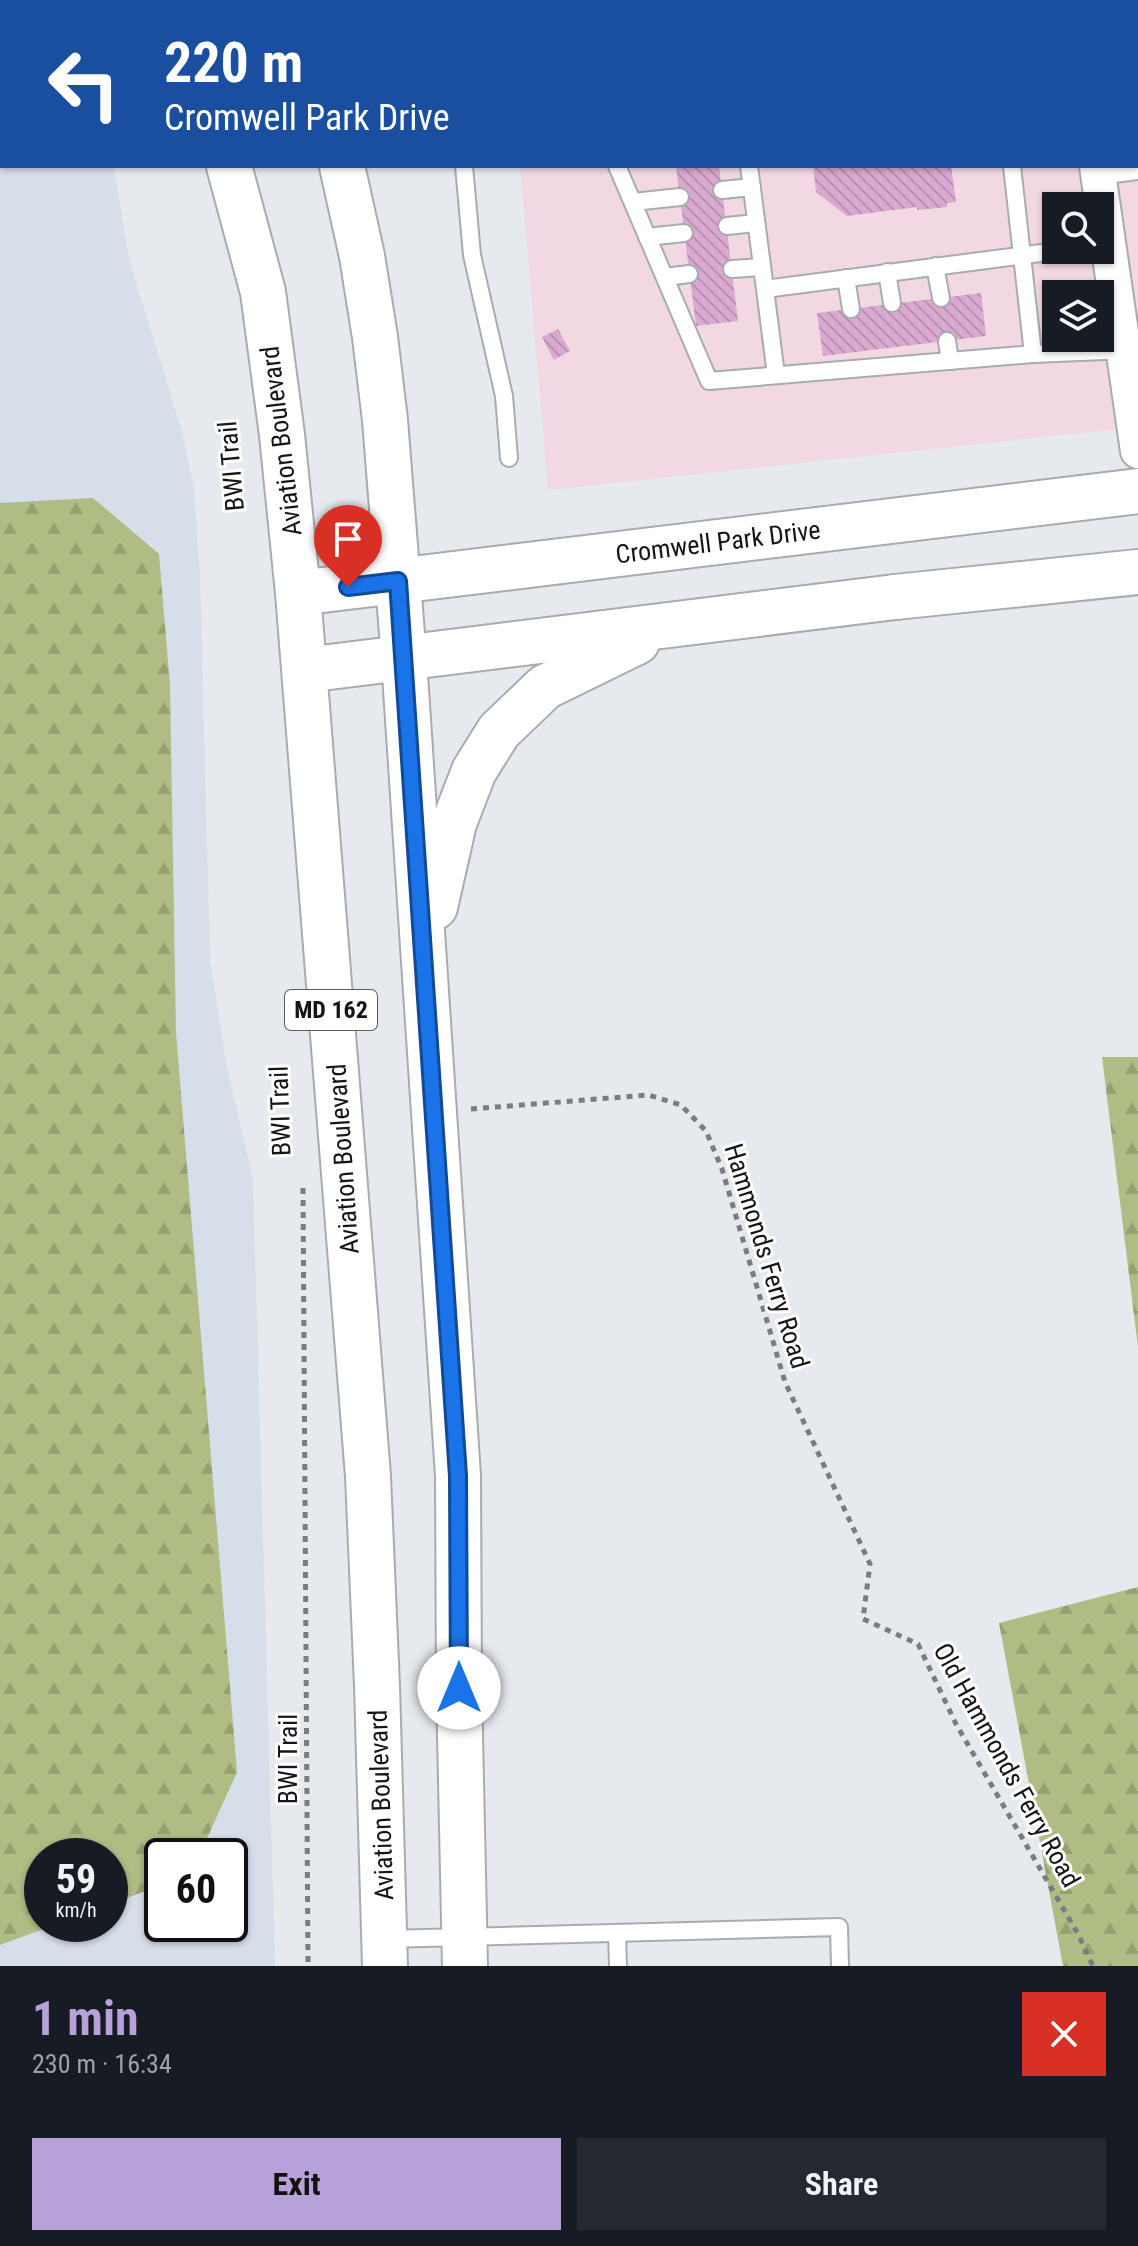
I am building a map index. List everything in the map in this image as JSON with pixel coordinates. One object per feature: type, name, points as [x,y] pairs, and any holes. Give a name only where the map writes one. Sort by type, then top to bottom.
[{"type":"main road","name":"Aviation Boulevard","points":[[230,168],[263,292],[282,435],[305,670],[368,1476],[385,1953]]},
{"type":"main road","points":[[342,168],[362,256],[375,337],[385,420],[404,659],[458,1476],[465,1952]]},
{"type":"main road","name":"Cromwell Park Drive","points":[[298,593],[1138,491]]},
{"type":"main road","points":[[305,670],[895,597],[1138,572]]},
{"type":"main road","points":[[424,956],[454,823],[474,771],[499,731],[545,687],[669,626]]},
{"type":"street","points":[[1098,171],[1100,192]]},
{"type":"street","points":[[1109,264],[1131,350],[1138,451]]},
{"type":"street","points":[[895,597],[1138,554]]},
{"type":"lane","points":[[464,168],[472,255],[504,396],[509,458]]},
{"type":"lane","points":[[618,168],[709,381],[776,375],[858,360],[900,365],[1131,350]]},
{"type":"lane","points":[[749,168],[776,375]]},
{"type":"lane","points":[[1012,168],[1033,354]]},
{"type":"lane","points":[[1098,171],[1138,171]]},
{"type":"lane","points":[[722,190],[752,187]]},
{"type":"lane","points":[[633,202],[680,197]]},
{"type":"lane","points":[[727,226],[756,223]]},
{"type":"lane","points":[[647,237],[684,233]]},
{"type":"lane","points":[[765,289],[1042,252]]},
{"type":"lane","points":[[935,266],[941,298]]},
{"type":"lane","points":[[732,269],[762,267]]},
{"type":"lane","points":[[887,272],[892,303]]},
{"type":"lane","points":[[665,277],[689,274]]},
{"type":"lane","points":[[846,278],[851,309]]},
{"type":"lane","points":[[947,341],[950,361]]},
{"type":"lane","points":[[898,346],[900,365]]},
{"type":"lane","points":[[385,1953],[465,1952],[617,1933],[839,1927],[840,1966]]},
{"type":"lane","points":[[617,1933],[618,1966]]},
{"type":"path","name":"Hammonds Ferry Road","points":[[434,1111],[648,1095],[681,1105],[706,1131],[722,1169],[785,1382],[870,1564]]},
{"type":"path","name":"BWI Trail","points":[[303,1178],[308,1966]]},
{"type":"path","name":"Old Hammonds Ferry Road","points":[[870,1564],[863,1619],[918,1644],[956,1724],[1078,1934],[1093,1966]]},
{"type":"shaded area","points":[[0,168],[114,168],[129,260],[182,431],[194,489],[200,577],[210,960],[226,1062],[253,1180],[275,1966],[0,1966]]},
{"type":"shaded area","points":[[520,168],[1138,168],[1138,427],[548,490]]},
{"type":"green space","points":[[93,498],[159,554],[170,686],[176,1033],[237,1772],[207,1838],[144,1838],[144,1892],[128,1897],[128,1838],[24,1838],[24,1936],[0,1945],[0,503]]},
{"type":"green space","points":[[1102,1057],[1138,1057],[1138,1347]]},
{"type":"green space","points":[[1138,1587],[1138,1966],[1063,1966],[999,1623]]},
{"type":"building","points":[[676,168],[719,168],[738,321],[696,326]]},
{"type":"building","points":[[813,168],[951,168],[956,202],[947,203],[947,207],[917,210],[917,207],[847,216],[816,192]]},
{"type":"building","points":[[981,293],[986,336],[823,356],[817,313]]},
{"type":"building","points":[[558,329],[570,351],[554,360],[542,337]]},
{"type":"route","points":[[348,587],[398,581],[458,1476],[459,1688]]}]
